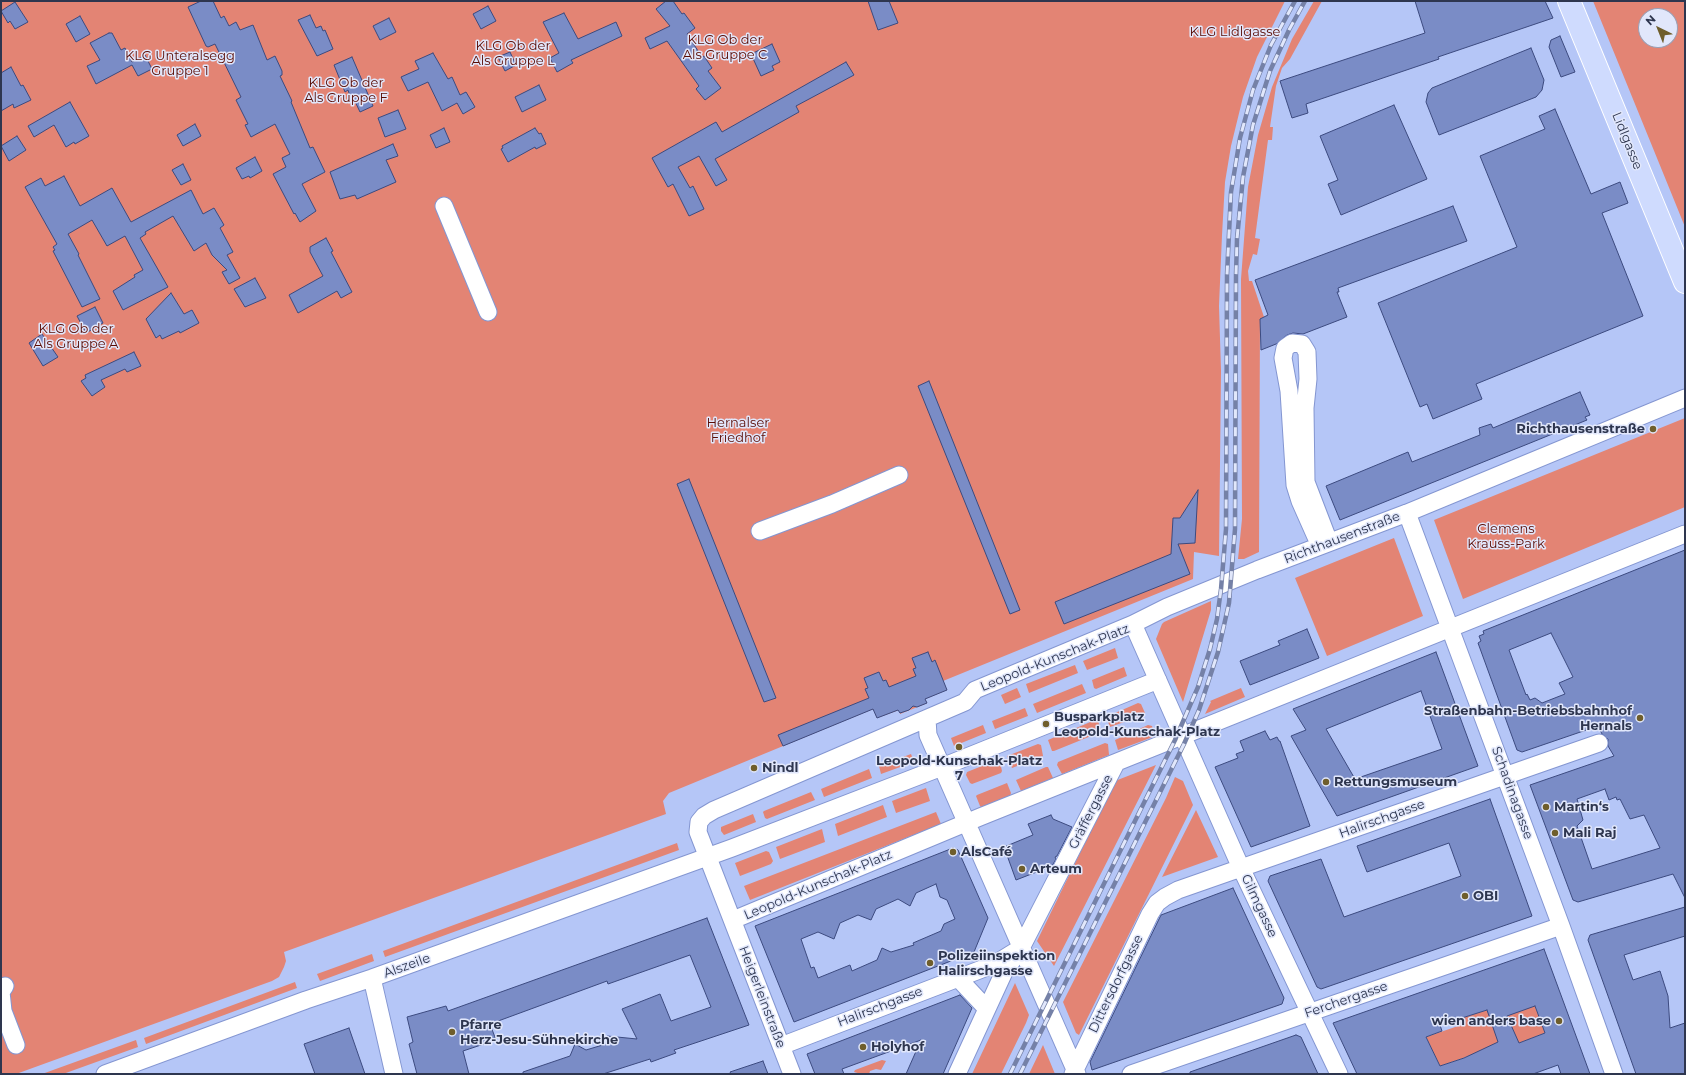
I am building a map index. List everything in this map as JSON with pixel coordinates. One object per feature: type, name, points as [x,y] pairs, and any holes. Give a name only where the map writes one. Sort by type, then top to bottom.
[{"type":"main road","name":"Lidlgasse","points":[[1569,1],[1685,282]]},
{"type":"street","points":[[444,206],[488,312]]},
{"type":"street","points":[[1292,342],[1302,344],[1307,352],[1308,379],[1305,408],[1306,482],[1324,544],[1300,501],[1295,485],[1289,391],[1283,358],[1285,348],[1292,342]]},
{"type":"street","name":"Richthausenstraße","points":[[1133,624],[1167,607],[1324,544],[1407,513],[1685,398]]},
{"type":"street","points":[[760,531],[832,504],[898,475]]},
{"type":"street","name":"Schadinagasse","points":[[1407,513],[1506,775],[1614,1074]]},
{"type":"street","points":[[1183,736],[1685,534]]},
{"type":"street","name":"Leopold-Kunschak-Platz","points":[[1133,624],[1158,680],[1183,736],[966,823],[732,920],[698,832],[699,822],[704,816],[714,810],[965,702],[975,690],[1133,624]]},
{"type":"street","points":[[707,857],[942,767],[1158,680]]},
{"type":"street","points":[[927,719],[928,735],[1075,1072]]},
{"type":"street","name":"Gilmgasse","points":[[1183,736],[1241,868],[1339,1074]]},
{"type":"street","name":"Halirschgasse","points":[[1165,897],[1178,890],[1599,743]]},
{"type":"street","name":"Gräffergasse","points":[[957,1074],[1004,972],[1021,948],[1116,763]]},
{"type":"street","name":"Alszeile","points":[[105,1074],[306,1000],[372,978],[707,857]]},
{"type":"street","name":"Dittersdorfgasse","points":[[1075,1072],[1150,914],[1157,903],[1165,897]]},
{"type":"street","name":"Heigerleinstraße","points":[[732,920],[792,1074]]},
{"type":"street","name":"Ferchergasse","points":[[1131,1074],[1561,926]]},
{"type":"street","name":"Halirschgasse","points":[[781,1046],[957,977],[995,964],[1021,948]]},
{"type":"street","points":[[957,977],[987,1009]]},
{"type":"street","points":[[372,978],[394,1074]]},
{"type":"street","points":[[5,986],[1,992],[3,1010],[16,1045]]},
{"type":"green space","name":"Hernalser Friedhof","points":[[1,1],[1285,1],[1257,57],[1243,97],[1231,146],[1225,182],[1219,306],[1221,371],[1219,556],[1194,552],[1193,579],[943,681],[947,690],[925,699],[927,703],[925,704],[900,714],[899,710],[877,718],[873,709],[669,793],[663,801],[666,814],[284,952],[286,961],[284,967],[279,977],[272,981],[16,1074],[1,1074]]},
{"type":"green space","points":[[1314,1],[1322,1],[1290,59],[1282,68],[1276,86],[1270,127],[1273,127],[1272,140],[1268,140],[1255,238],[1260,239],[1257,255],[1253,254],[1248,271],[1249,281],[1252,281],[1264,317],[1260,319],[1259,552],[1244,559],[1238,559],[1242,519],[1241,279],[1248,187],[1258,135],[1272,87],[1292,39]]},
{"type":"green space","points":[[1593,1],[1685,1],[1685,227]]},
{"type":"green space","name":"Clemens Krauss-Park","points":[[1685,418],[1685,507],[1463,599],[1434,520]]},
{"type":"green space","points":[[1394,538],[1423,616],[1327,656],[1295,578]]},
{"type":"green space","points":[[1211,601],[1211,610],[1183,702],[1156,639],[1164,622]]},
{"type":"green space","points":[[1115,648],[1118,658],[1087,670],[1083,661]]},
{"type":"green space","points":[[1075,665],[1078,673],[1029,693],[1026,684]]},
{"type":"green space","points":[[1124,667],[1127,676],[1096,689],[1094,688],[1092,680]]},
{"type":"green space","points":[[1082,684],[1086,693],[1037,713],[1033,704]]},
{"type":"green space","points":[[1017,688],[1021,697],[1005,704],[1001,695]]},
{"type":"green space","points":[[1241,688],[1245,697],[1205,714],[1211,702],[1210,701]]},
{"type":"green space","points":[[1138,703],[1141,704],[1145,713],[1144,715],[1110,727],[1106,717]]},
{"type":"green space","points":[[1025,708],[1028,716],[995,729],[992,721]]},
{"type":"green space","points":[[1095,720],[1098,721],[1101,732],[1052,751],[1048,740]]},
{"type":"green space","points":[[983,725],[986,733],[954,746],[951,738]]},
{"type":"green space","points":[[1148,725],[1152,726],[1155,735],[1153,737],[1118,750],[1115,740]]},
{"type":"green space","points":[[1105,743],[1108,744],[1109,755],[1062,774],[1057,765],[1058,762]]},
{"type":"green space","points":[[1038,744],[1041,745],[1043,756],[1012,768],[1007,756]]},
{"type":"green space","points":[[911,754],[914,762],[881,774],[879,766]]},
{"type":"green space","points":[[997,760],[1000,762],[1001,773],[972,784],[970,783],[966,775],[967,772]]},
{"type":"green space","points":[[1156,765],[1054,966],[1037,941],[1115,781]]},
{"type":"green space","points":[[1048,767],[1053,778],[1021,791],[1016,780]]},
{"type":"green space","points":[[869,769],[872,778],[824,797],[821,789]]},
{"type":"green space","points":[[1175,777],[1183,781],[1193,805],[1079,1035],[1076,1033],[1063,1002],[1166,798]]},
{"type":"green space","points":[[1007,783],[1011,793],[1010,796],[981,807],[980,806],[976,796],[977,795]]},
{"type":"green space","points":[[926,788],[930,801],[896,813],[892,801]]},
{"type":"green space","points":[[811,792],[815,800],[767,819],[765,818],[764,811]]},
{"type":"green space","points":[[883,805],[887,817],[838,836],[835,824]]},
{"type":"green space","points":[[1196,810],[1218,857],[1162,877]]},
{"type":"green space","points":[[936,812],[941,824],[750,900],[744,886]]},
{"type":"green space","points":[[753,814],[756,822],[724,835],[721,831],[721,827]]},
{"type":"green space","points":[[822,829],[825,842],[780,859],[776,847]]},
{"type":"green space","points":[[677,843],[679,850],[385,957],[383,951]]},
{"type":"green space","points":[[766,851],[769,852],[773,861],[771,864],[740,876],[735,863]]},
{"type":"green space","points":[[372,954],[374,961],[320,981],[317,974]]},
{"type":"green space","points":[[295,982],[297,988],[146,1044],[144,1038]]},
{"type":"green space","points":[[1015,983],[1029,1015],[1026,1023],[1001,1074],[972,1074]]},
{"type":"green space","points":[[1535,1006],[1545,1033],[1519,1043],[1475,1054],[1440,1066],[1426,1037],[1461,1025],[1458,1019],[1487,1010]]},
{"type":"green space","points":[[136,1040],[138,1047],[63,1074],[42,1074]]},
{"type":"green space","points":[[1043,1045],[1055,1074],[1029,1074]]},
{"type":"green space","points":[[882,1060],[886,1061],[881,1070],[876,1069],[870,1071],[869,1074],[854,1072],[855,1070]]},
{"type":"building","points":[[201,1],[213,1],[221,18],[224,16],[229,26],[236,22],[240,30],[253,25],[267,60],[275,56],[282,71],[282,75],[280,76],[292,101],[291,102],[310,148],[313,147],[325,172],[302,184],[316,211],[300,222],[295,213],[294,214],[273,174],[286,167],[282,158],[290,154],[275,124],[251,137],[245,125],[248,124],[236,100],[241,97],[215,44],[208,47],[206,46],[188,7]]},
{"type":"building","points":[[666,1],[673,1],[682,14],[684,13],[695,28],[687,34],[702,57],[704,56],[712,68],[708,71],[721,88],[705,100],[696,89],[699,86],[667,41],[650,49],[645,38],[670,26],[656,9]]},
{"type":"building","points":[[868,1],[889,1],[898,23],[878,30]]},
{"type":"building","points":[[1415,1],[1545,1],[1553,18],[1438,57],[1439,59],[1306,104],[1308,113],[1292,118],[1280,81],[1425,33]]},
{"type":"building","points":[[15,2],[28,22],[15,29],[10,21],[8,23],[1,11]]},
{"type":"building","points":[[488,6],[496,21],[481,29],[473,14]]},
{"type":"building","points":[[564,13],[578,39],[616,22],[622,36],[571,60],[573,63],[557,72],[550,58],[559,53],[543,22]]},
{"type":"building","points":[[310,15],[316,28],[321,26],[323,31],[325,30],[333,49],[317,56],[298,20]]},
{"type":"building","points":[[80,16],[90,34],[76,42],[66,24]]},
{"type":"building","points":[[389,18],[396,32],[380,40],[373,26]]},
{"type":"building","points":[[109,33],[112,33],[121,50],[125,48],[132,62],[145,55],[152,69],[138,76],[132,65],[96,84],[87,66],[100,60],[90,43]]},
{"type":"building","points":[[1560,36],[1575,72],[1561,77],[1549,47],[1551,40]]},
{"type":"building","points":[[772,44],[780,62],[772,66],[774,70],[761,76],[751,54]]},
{"type":"building","points":[[1531,48],[1544,80],[1542,90],[1536,97],[1439,135],[1426,102],[1428,93],[1432,88]]},
{"type":"building","points":[[510,52],[516,65],[505,71],[498,57]]},
{"type":"building","points":[[433,53],[448,79],[452,77],[460,95],[466,92],[475,107],[463,114],[457,103],[442,111],[428,82],[408,91],[401,77],[419,69],[415,61]]},
{"type":"building","points":[[352,57],[373,106],[360,112],[352,95],[350,96],[348,90],[345,92],[334,65]]},
{"type":"building","points":[[846,62],[854,75],[796,106],[799,112],[715,159],[727,180],[716,186],[699,156],[678,167],[690,188],[693,186],[704,209],[689,216],[673,184],[668,187],[652,158],[716,122],[722,132]]},
{"type":"building","points":[[11,67],[21,86],[23,85],[31,100],[14,108],[13,104],[1,111],[1,73]]},
{"type":"building","points":[[539,85],[546,100],[522,112],[515,97]]},
{"type":"building","points":[[70,102],[89,136],[66,147],[54,125],[34,137],[28,126]]},
{"type":"building","points":[[1394,105],[1427,179],[1341,215],[1328,184],[1338,180],[1320,136]]},
{"type":"building","points":[[1555,109],[1591,194],[1620,182],[1628,203],[1602,213],[1643,316],[1476,384],[1482,399],[1433,419],[1427,404],[1420,407],[1378,303],[1517,247],[1480,156],[1545,129],[1539,116]]},
{"type":"building","points":[[398,110],[406,129],[385,137],[378,118]]},
{"type":"building","points":[[195,124],[201,136],[183,146],[177,135]]},
{"type":"building","points":[[444,128],[450,142],[436,148],[430,135]]},
{"type":"building","points":[[535,128],[539,134],[541,133],[546,144],[536,149],[535,147],[508,162],[501,149],[503,148],[502,146]]},
{"type":"building","points":[[17,136],[26,150],[9,161],[1,146]]},
{"type":"building","points":[[393,144],[398,156],[386,160],[396,182],[357,199],[355,195],[340,199],[330,172]]},
{"type":"building","points":[[255,157],[262,171],[250,178],[249,176],[242,179],[236,168]]},
{"type":"building","points":[[183,164],[191,180],[181,185],[172,170]]},
{"type":"building","points":[[64,176],[80,206],[112,188],[131,222],[191,190],[203,214],[214,208],[224,225],[220,228],[233,252],[227,255],[240,278],[229,284],[222,272],[227,270],[212,255],[206,243],[194,251],[173,216],[145,232],[146,234],[140,238],[168,287],[123,310],[113,291],[143,270],[125,236],[107,246],[92,220],[68,234],[100,299],[82,307],[53,251],[55,250],[53,247],[57,244],[25,187],[41,178],[45,186]]},
{"type":"building","points":[[1453,206],[1467,241],[1338,288],[1339,292],[1337,292],[1347,317],[1303,334],[1293,333],[1287,335],[1276,344],[1261,350],[1260,319],[1268,315],[1255,280]]},
{"type":"building","points":[[326,238],[333,251],[331,252],[352,292],[341,298],[337,291],[298,313],[289,295],[323,276],[310,252],[310,247]]},
{"type":"building","points":[[255,278],[266,298],[245,307],[234,289]]},
{"type":"building","points":[[171,293],[184,314],[192,310],[199,323],[180,333],[179,331],[162,339],[160,335],[156,338],[146,319]]},
{"type":"building","points":[[95,307],[103,323],[86,333],[77,316]]},
{"type":"building","points":[[42,334],[58,357],[43,366],[29,343]]},
{"type":"building","points":[[134,352],[141,366],[127,372],[125,369],[101,380],[105,387],[92,396],[81,381],[86,378],[85,375]]},
{"type":"building","points":[[929,381],[1020,610],[1010,614],[918,386]]},
{"type":"building","points":[[1580,392],[1590,415],[1585,417],[1587,420],[1340,520],[1326,486],[1408,452],[1412,462],[1480,435],[1479,428],[1491,424],[1493,428]]},
{"type":"building","points":[[689,479],[776,698],[764,702],[677,484]]},
{"type":"building","points":[[1198,490],[1195,543],[1178,544],[1190,574],[1064,624],[1055,602],[1171,554],[1173,518],[1180,518]]},
{"type":"building","name":"Straßenbahn-Betriebsbahnhof Hernals","points":[[1685,550],[1685,898],[1673,874],[1578,902],[1573,900],[1530,785],[1614,756],[1608,746],[1608,739],[1602,734],[1598,726],[1522,752],[1517,750],[1478,643],[1481,641],[1479,636],[1484,634],[1483,631]],"holes":[[[1551,633],[1573,677],[1559,683],[1565,694],[1542,703],[1535,698],[1530,700],[1527,694],[1526,695],[1509,650]],[[1605,789],[1609,800],[1616,797],[1617,800],[1620,799],[1630,819],[1644,815],[1660,848],[1592,869],[1577,826],[1583,820],[1577,799]]]},
{"type":"building","points":[[1307,629],[1319,658],[1250,685],[1240,661],[1280,645],[1278,641]]},
{"type":"building","points":[[928,652],[932,662],[935,660],[947,690],[925,699],[927,703],[917,707],[913,706],[909,710],[900,713],[898,710],[877,718],[873,709],[783,746],[778,735],[869,698],[865,689],[868,688],[864,678],[879,672],[883,681],[886,680],[889,687],[916,676],[913,669],[916,668],[912,658]]},
{"type":"building","points":[[1436,652],[1478,766],[1337,816],[1291,736],[1306,730],[1293,709]],"holes":[[[1421,691],[1442,749],[1355,779],[1326,729]]]},
{"type":"building","points":[[1265,731],[1270,740],[1277,737],[1280,741],[1310,826],[1251,847],[1215,767],[1238,758],[1236,754],[1244,751],[1240,741]]},
{"type":"building","name":"OBI","points":[[1490,799],[1532,916],[1321,989],[1317,987],[1268,881],[1270,876],[1321,859],[1344,917],[1461,876],[1449,843],[1367,872],[1357,846]]},
{"type":"building","points":[[1051,815],[1053,819],[1072,827],[1057,856],[1055,857],[1056,859],[1052,866],[1016,880],[1004,847],[1033,835],[1028,824]]},
{"type":"building","points":[[953,848],[958,850],[988,918],[974,952],[794,1022],[755,926]],"holes":[[[936,884],[940,897],[947,900],[955,919],[944,924],[941,931],[913,943],[914,945],[891,952],[882,948],[877,960],[852,971],[850,965],[818,978],[814,967],[811,968],[801,939],[818,932],[834,939],[840,923],[858,915],[871,920],[876,909],[898,899],[910,906],[916,893]]]},
{"type":"building","points":[[1233,888],[1284,998],[1282,1004],[1092,1070],[1090,1062],[1161,915]]},
{"type":"building","points":[[1685,907],[1685,936],[1624,955],[1633,980],[1660,971],[1668,996],[1670,1028],[1685,1023],[1685,1074],[1636,1074],[1588,940],[1590,935]]},
{"type":"building","points":[[707,918],[749,1025],[674,1050],[676,1053],[651,1062],[650,1059],[603,1074],[523,1074],[523,1072],[570,1056],[575,1044],[586,1050],[606,1044],[607,1036],[637,1039],[622,1009],[660,994],[671,1021],[711,1007],[690,955],[608,984],[607,981],[490,1024],[496,1040],[463,1051],[469,1074],[417,1074],[409,1044],[413,1042],[407,1017],[446,1006],[448,1011]]},
{"type":"building","points":[[1544,949],[1590,1074],[1561,1074],[1558,1065],[1533,1074],[1357,1074],[1333,1023]],"holes":[[[1535,1006],[1545,1033],[1519,1043],[1507,1016]],[[1487,1010],[1498,1042],[1464,1058],[1440,1066],[1426,1037],[1442,1031],[1440,1025]]]},
{"type":"building","points":[[960,995],[972,1008],[943,1074],[906,1074],[921,1040],[842,1069],[844,1074],[815,1074],[807,1054]]},
{"type":"building","points":[[349,1028],[365,1074],[315,1074],[304,1044]]},
{"type":"building","points":[[1296,1035],[1301,1037],[1318,1074],[1190,1074],[1190,1072]]},
{"type":"building","points":[[763,1061],[768,1074],[731,1074],[730,1072]]},
{"type":"railway","points":[[1010,1074],[1175,740],[1198,687],[1210,649],[1217,619],[1226,529],[1227,275],[1231,192],[1240,138],[1253,90],[1271,45],[1295,1]]},
{"type":"railway","points":[[1020,1074],[1184,744],[1199,710],[1218,652],[1229,603],[1235,529],[1236,275],[1237,239],[1243,177],[1253,125],[1270,71],[1289,30],[1305,1]]},
{"type":"place","name":"Richthausenstraße","points":[[1653,429]]},
{"type":"place","name":"Straßenbahn-Betriebsbahnhof Hernals","points":[[1640,718]]},
{"type":"place","name":"Busparkplatz Leopold-Kunschak-Platz","points":[[1046,724]]},
{"type":"place","name":"Leopold-Kunschak-Platz 7","points":[[959,747]]},
{"type":"place","name":"Nindl","points":[[754,768]]},
{"type":"place","name":"Rettungsmuseum","points":[[1326,782]]},
{"type":"place","name":"Martin‘s","points":[[1546,807]]},
{"type":"place","name":"Mali Raj","points":[[1555,833]]},
{"type":"place","name":"AlsCafé","points":[[953,852]]},
{"type":"place","name":"Arteum","points":[[1022,869]]},
{"type":"place","name":"OBI","points":[[1465,896]]},
{"type":"place","name":"Polizeiinspektion Halirschgasse","points":[[930,963]]},
{"type":"place","name":"wien anders base","points":[[1559,1021]]},
{"type":"place","name":"Pfarre Herz-Jesu-Sühnekirche","points":[[452,1032]]},
{"type":"place","name":"Holyhof","points":[[863,1047]]},
{"type":"park label","name":"KLG Lidlgasse","points":[[1235,32]]},
{"type":"park label","name":"KLG Ob der Als Gruppe C","points":[[725,48]]},
{"type":"park label","name":"KLG Ob der Als Gruppe L","points":[[513,54]]},
{"type":"park label","name":"KLG Unteralsegg Gruppe 1","points":[[180,64]]},
{"type":"park label","name":"KLG Ob der Als Gruppe F","points":[[346,90]]},
{"type":"park label","name":"KLG Ob der Als Gruppe A","points":[[76,336]]}]
